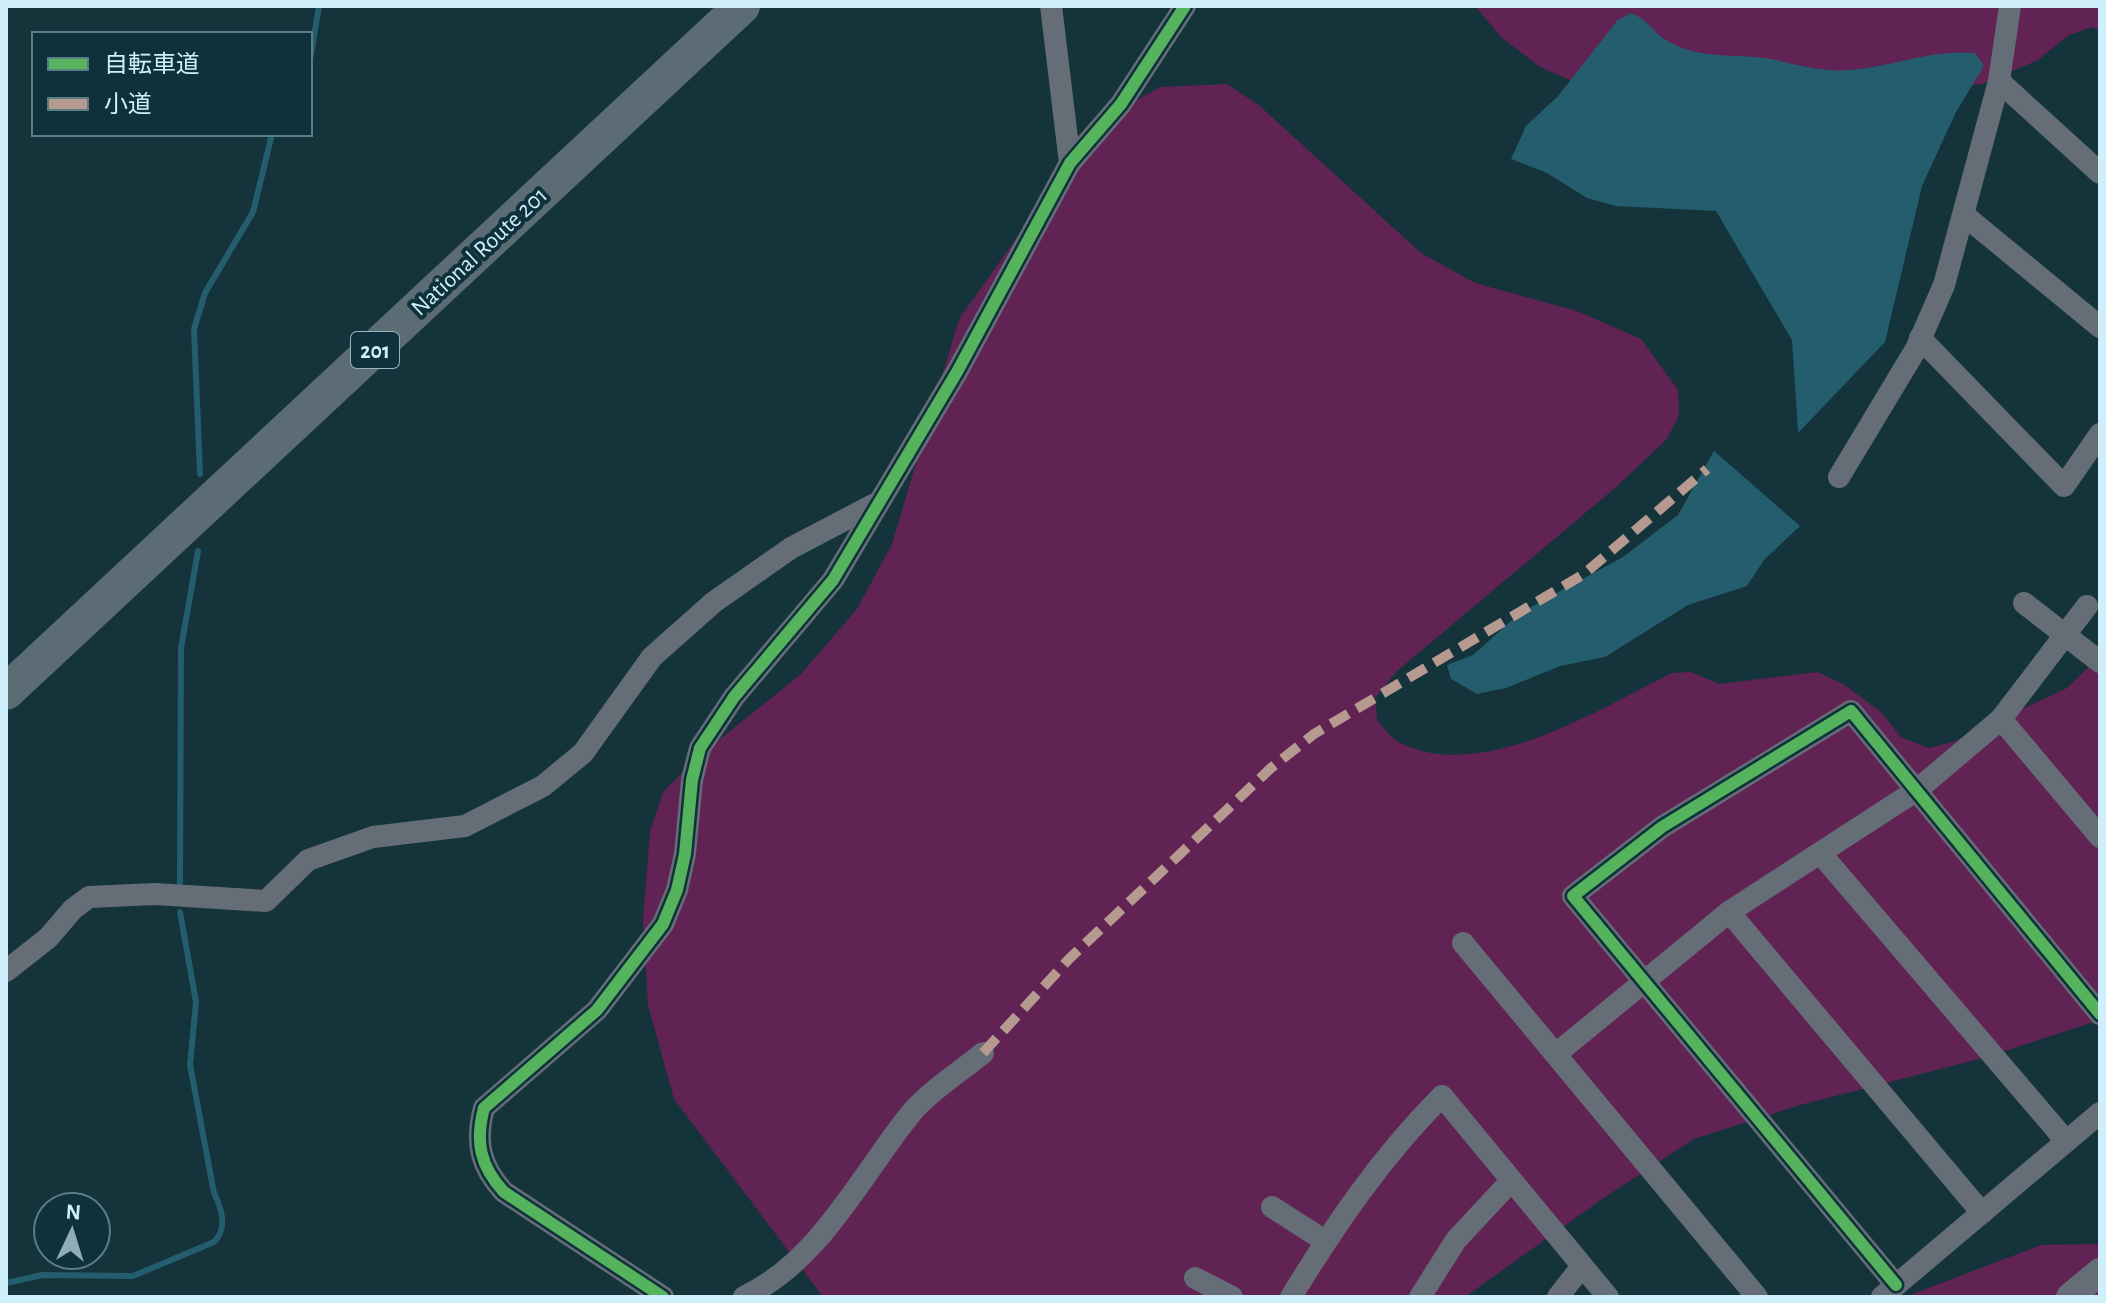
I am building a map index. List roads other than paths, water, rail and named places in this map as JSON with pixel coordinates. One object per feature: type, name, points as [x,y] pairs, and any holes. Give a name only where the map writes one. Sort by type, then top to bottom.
[{"type":"highway","name":"National Route 201","points":[[6,692],[742,6]]},
{"type":"street","points":[[1051,6],[1070,163]]},
{"type":"street","points":[[663,1297],[504,1192],[487,1173],[480,1126],[484,1108],[597,1010],[663,924],[677,890],[685,854],[692,780],[700,748],[734,697],[833,580],[876,503],[957,372],[1070,163],[1121,104],[1185,6]]},
{"type":"street","points":[[1839,477],[1920,338],[1944,285],[1999,81],[2010,6]]},
{"type":"street","points":[[1999,81],[2100,173]]},
{"type":"street","points":[[1964,215],[2100,327]]},
{"type":"street","points":[[1920,338],[2064,486],[2100,434]]},
{"type":"street","points":[[6,971],[48,938],[73,909],[89,897],[143,894],[266,901],[308,860],[373,837],[465,826],[543,786],[583,753],[652,657],[714,602],[791,548],[876,503]]},
{"type":"street","points":[[2024,603],[2100,662]]},
{"type":"street","points":[[1556,1054],[1729,912],[1917,790],[2001,719],[2087,606]]},
{"type":"street","points":[[2100,1014],[1851,711],[1662,827],[1573,896],[1889,1291],[2100,1113]]},
{"type":"street","points":[[2001,719],[2100,837]]},
{"type":"street","points":[[1821,854],[2066,1141]]},
{"type":"street","points":[[1729,912],[1982,1213]]},
{"type":"street","points":[[1463,943],[1757,1297]]},
{"type":"street","points":[[744,1297],[758,1290],[812,1247],[914,1109],[983,1053]]},
{"type":"street","points":[[1291,1297],[1325,1241],[1409,1130],[1442,1096],[1608,1297]]},
{"type":"street","points":[[1420,1297],[1456,1240],[1511,1181]]},
{"type":"street","points":[[1272,1207],[1325,1241]]},
{"type":"street","points":[[1558,1297],[1582,1266]]},
{"type":"street","points":[[2070,1297],[2100,1272]]},
{"type":"street","points":[[1195,1278],[1232,1297]]},
{"type":"water","points":[[1630,13],[1676,46],[1704,53],[1839,70],[1959,52],[1975,53],[1984,66],[1956,112],[1922,186],[1885,342],[1798,433],[1792,340],[1716,211],[1616,206],[1587,198],[1547,173],[1511,159],[1526,126],[1558,96],[1617,21]]},
{"type":"water","points":[[1714,451],[1800,526],[1764,560],[1747,586],[1688,605],[1605,657],[1560,666],[1506,688],[1477,694],[1451,679],[1447,665],[1473,655],[1520,613],[1623,557],[1678,515]]},
{"type":"waterway","points":[[312,48],[319,6]]},
{"type":"waterway","points":[[200,474],[194,329],[205,293],[253,212],[272,136]]},
{"type":"waterway","points":[[180,883],[181,648],[198,551]]},
{"type":"waterway","points":[[6,1283],[42,1275],[133,1276],[214,1242],[221,1231],[221,1212],[214,1193],[190,1065],[196,1002],[180,912]]}]
